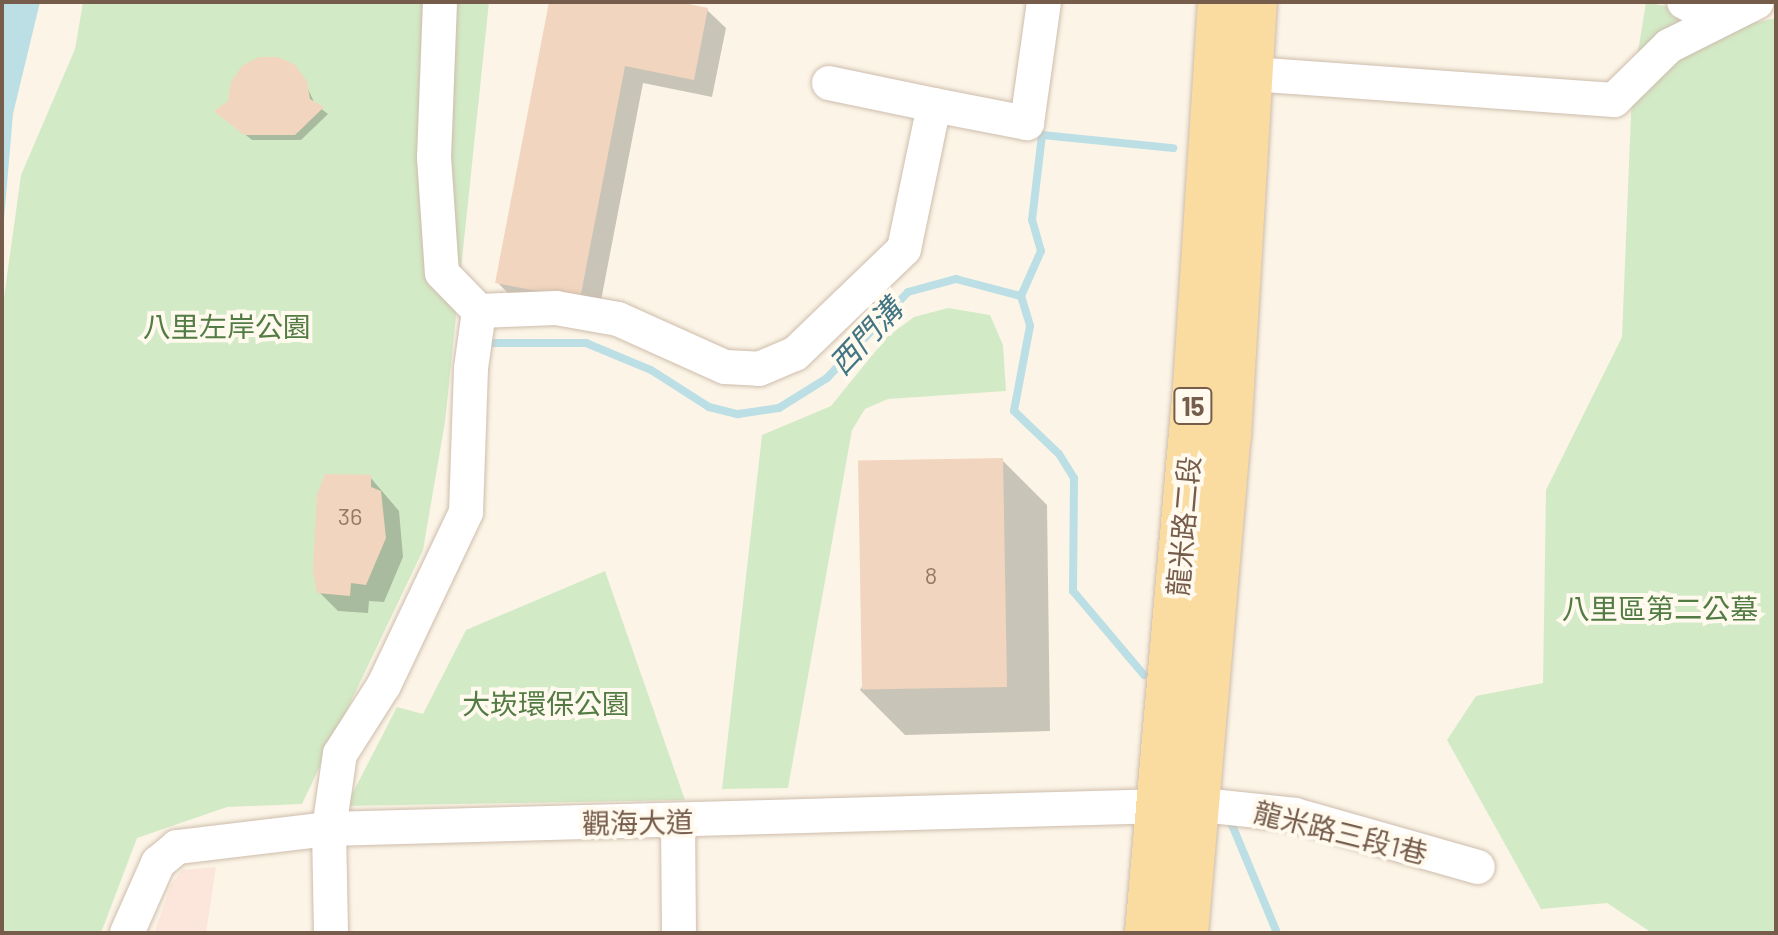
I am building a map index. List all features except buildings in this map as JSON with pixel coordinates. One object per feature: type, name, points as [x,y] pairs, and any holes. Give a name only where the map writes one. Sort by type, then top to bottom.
[{"type":"main road","name":"龍米路二段","points":[[1202,805],[1219,2]]},
{"type":"main road","name":"龍米路二段","points":[[1158,810],[1213,388],[1251,74],[1256,2]]},
{"type":"main road","name":"15","points":[[1187,933],[1202,805]]},
{"type":"main road","name":"15","points":[[1146,933],[1158,810]]},
{"type":"street","points":[[440,2],[434,157],[442,273],[479,311],[556,308],[618,319],[725,367],[759,369],[795,354],[904,249],[934,105]]},
{"type":"street","points":[[829,83],[1027,123],[1044,2]]},
{"type":"street","points":[[1684,2],[1718,20]]},
{"type":"street","points":[[1251,74],[1614,100],[1669,46],[1757,2]]},
{"type":"street","points":[[331,933],[329,829],[340,754],[384,685],[466,512],[471,368],[479,311]]},
{"type":"street","name":"觀海大道","points":[[127,933],[158,863],[177,847],[329,829],[1158,810],[1202,805]]},
{"type":"street","name":"龍米路三段1巷","points":[[1202,805],[1295,815],[1478,867]]},
{"type":"street","points":[[678,821],[679,933]]},
{"type":"shaded area","points":[[216,867],[206,933],[154,933],[171,885],[182,870]]},
{"type":"green space","name":"八里左岸公園","points":[[83,2],[489,2],[445,422],[423,550],[302,804],[227,807],[137,838],[101,933],[2,933],[2,312],[21,175],[75,49]]},
{"type":"green space","name":"八里區第二公墓","points":[[1646,2],[1749,24],[1776,18],[1776,933],[1652,933],[1607,903],[1541,909],[1447,740],[1476,696],[1543,683],[1546,490],[1622,337],[1632,89]]},
{"type":"green space","points":[[948,308],[990,315],[1003,345],[1006,391],[888,399],[865,409],[852,430],[788,788],[722,789],[762,435],[831,406],[887,337],[914,317]]},
{"type":"green space","name":"大崁環保公園","points":[[605,571],[685,800],[346,806],[397,707],[423,714],[466,630]]},
{"type":"water","points":[[2,2],[40,2],[13,114],[2,243]]},
{"type":"waterway","points":[[1021,296],[1041,251],[1032,220],[1042,135],[1173,148]]},
{"type":"waterway","name":"西門溝","points":[[491,343],[586,343],[651,370],[709,407],[738,414],[779,408],[827,378],[908,292],[956,279],[1021,296],[1030,326],[1014,411],[1059,454],[1074,478],[1073,591],[1144,675]]},
{"type":"waterway","name":"西門溝","points":[[1230,820],[1277,933]]}]
